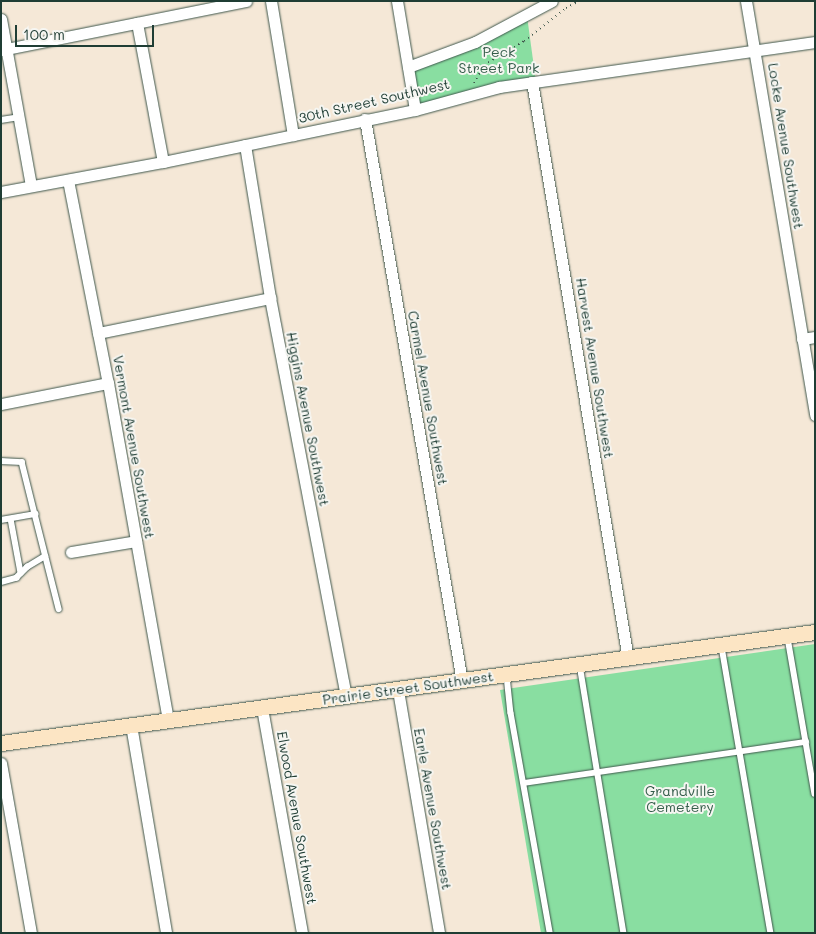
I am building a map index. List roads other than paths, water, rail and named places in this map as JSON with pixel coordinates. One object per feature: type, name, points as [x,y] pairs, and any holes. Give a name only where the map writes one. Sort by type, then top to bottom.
[{"type":"street","points":[[4,49],[246,1]]},
{"type":"street","points":[[271,1],[293,135]]},
{"type":"street","points":[[397,1],[415,110]]},
{"type":"street","points":[[408,67],[475,42],[552,1]]},
{"type":"street","name":"Locke Avenue Southwest","points":[[746,1],[815,414]]},
{"type":"street","points":[[1,19],[4,49],[32,185]]},
{"type":"street","points":[[138,23],[163,162]]},
{"type":"street","name":"30th Street Southwest","points":[[1,192],[163,162],[415,110],[472,93],[532,82],[815,42]]},
{"type":"street","name":"Harvest Avenue Southwest","points":[[532,82],[628,658]]},
{"type":"street","name":"Carmel Avenue Southwest","points":[[365,119],[462,681]]},
{"type":"street","name":"Higgins Avenue Southwest","points":[[245,145],[270,298],[346,697]]},
{"type":"street","name":"Vermont Avenue Southwest","points":[[68,180],[108,383],[168,720]]},
{"type":"street","points":[[98,332],[270,298]]},
{"type":"street","points":[[802,339],[815,338]]},
{"type":"street","points":[[1,404],[108,383]]},
{"type":"street","points":[[71,552],[136,541]]},
{"type":"street","name":"Prairie Street Southwest","points":[[1,743],[815,632]]},
{"type":"street","name":"Earle Avenue Southwest","points":[[398,690],[438,933]]},
{"type":"street","name":"Elwood Avenue Southwest","points":[[262,708],[302,933]]},
{"type":"street","points":[[131,725],[166,933]]},
{"type":"street","points":[[1,763],[31,933]]},
{"type":"lane","points":[[1,120],[19,117]]},
{"type":"lane","points":[[1,461],[22,462],[59,609]]},
{"type":"lane","points":[[1,520],[35,514]]},
{"type":"lane","points":[[11,519],[21,573]]},
{"type":"lane","points":[[1,582],[16,578],[45,556]]},
{"type":"lane","points":[[788,636],[815,794]]},
{"type":"lane","points":[[721,645],[770,933]]},
{"type":"lane","points":[[580,665],[624,933]]},
{"type":"lane","points":[[507,675],[511,713],[550,933]]},
{"type":"lane","points":[[524,783],[806,742]]},
{"type":"park label","name":"Peck Street Park","points":[[499,60]]},
{"type":"park label","name":"Grandville Cemetery","points":[[680,800]]}]
